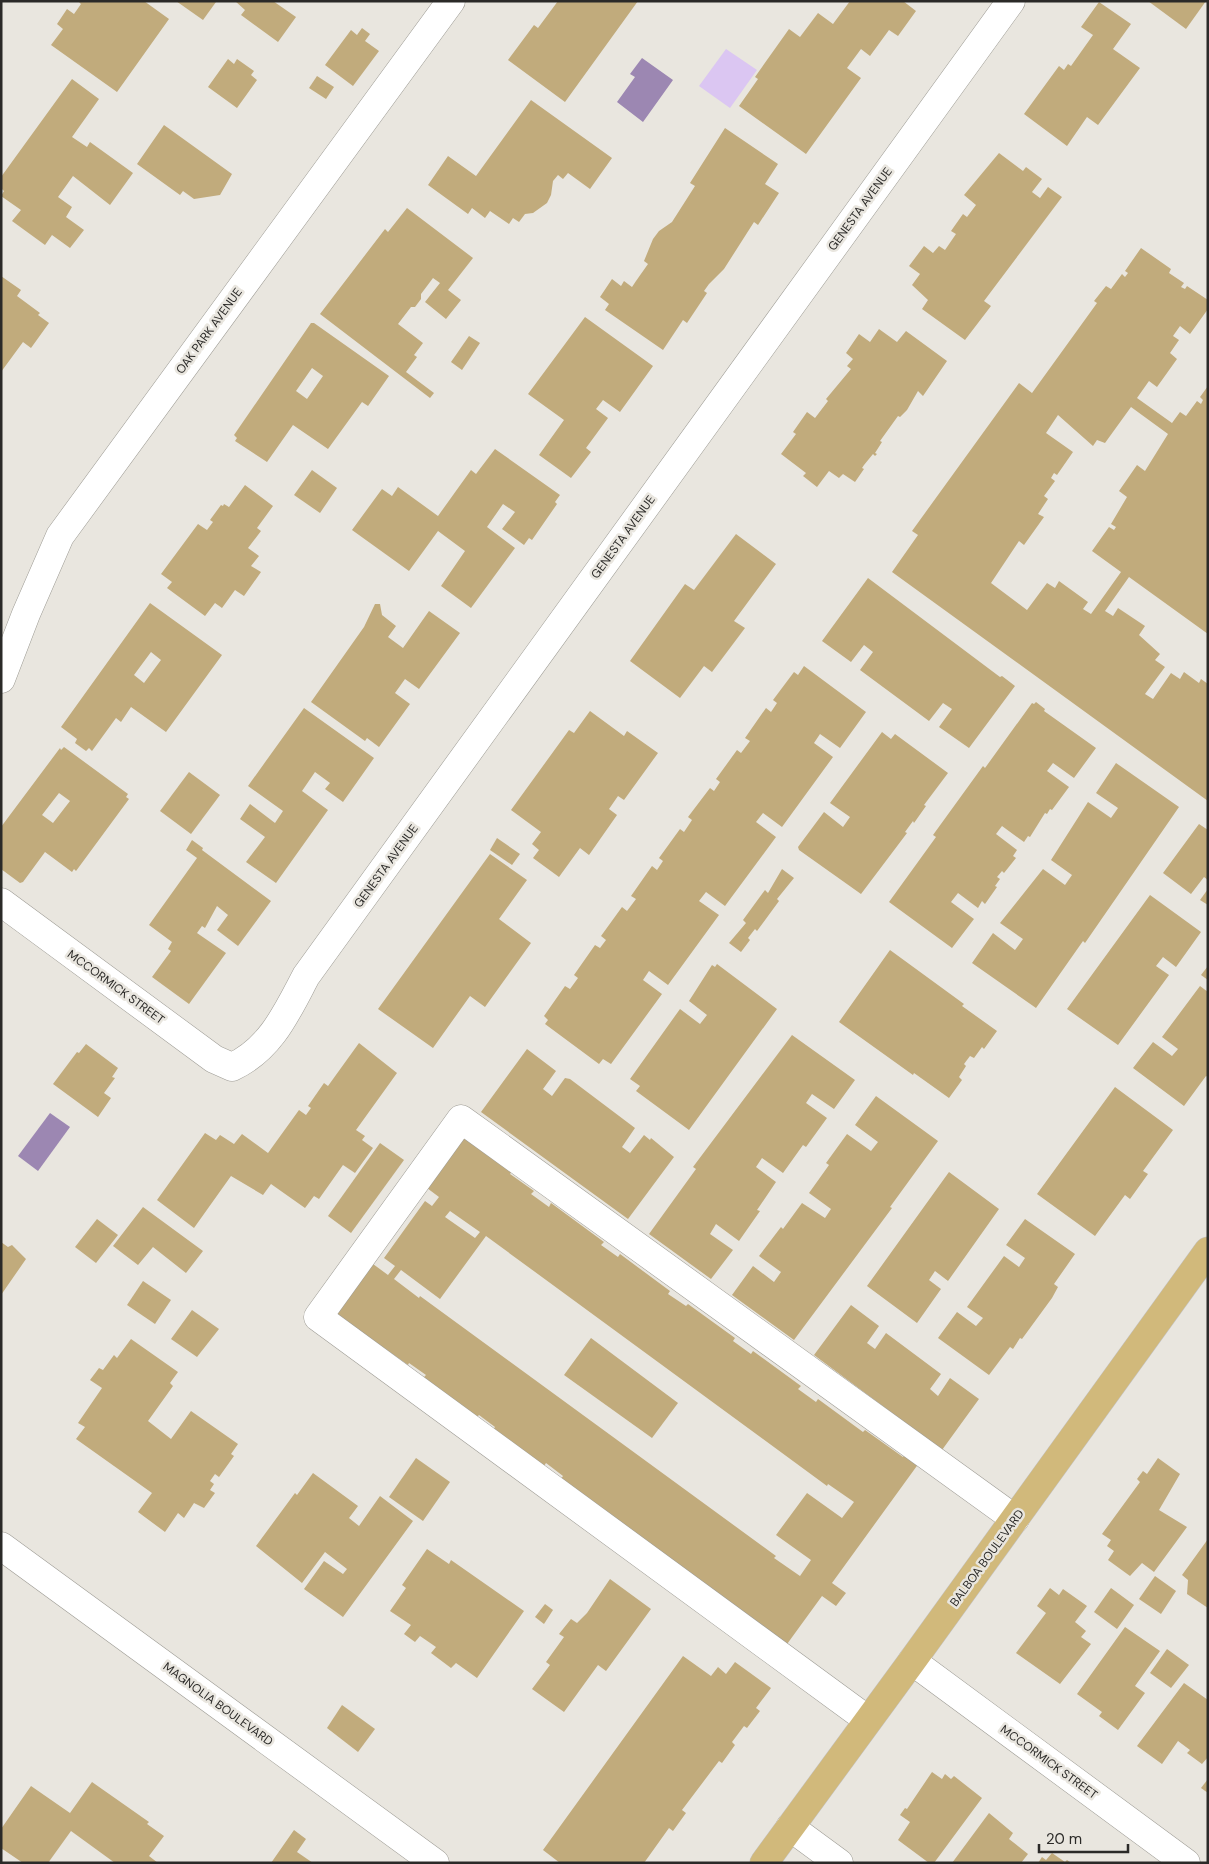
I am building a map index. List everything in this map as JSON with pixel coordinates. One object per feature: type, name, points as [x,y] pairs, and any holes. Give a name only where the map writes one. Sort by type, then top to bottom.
[{"type":"main road","name":"BALBOA BOULEVARD","points":[[764,1863],[1208,1251]]},
{"type":"street","name":"OAK PARK AVENUE","points":[[1,679],[26,614],[60,536],[451,1]]},
{"type":"street","name":"GENESTA AVENUE","points":[[232,1068],[245,1061],[270,1039],[283,1020],[306,976],[1010,1]]},
{"type":"street","name":"MCCORMICK STREET","points":[[1,902],[214,1059],[232,1068]]},
{"type":"street","points":[[868,1720],[318,1317],[455,1127],[461,1119],[1015,1519]]},
{"type":"street","name":"MAGNOLIA BOULEVARD","points":[[1,1546],[435,1863]]},
{"type":"street","name":"MCCORMICK STREET","points":[[912,1661],[1186,1863]]},
{"type":"street","points":[[790,1827],[839,1863]]},
{"type":"shaded area","points":[[726,49],[757,70],[730,108],[699,86]]},
{"type":"shaded area","points":[[642,58],[673,80],[643,122],[617,102],[635,77],[630,74]]},
{"type":"shaded area","points":[[50,1113],[70,1127],[38,1171],[18,1156]]},
{"type":"building","points":[[78,1],[144,1],[169,19],[117,92],[51,45],[63,29],[57,24],[67,9],[74,14],[81,4]]},
{"type":"building","points":[[176,1],[215,1],[216,2],[203,20]]},
{"type":"building","points":[[235,1],[273,1],[296,17],[278,42],[241,15],[245,10]]},
{"type":"building","points":[[558,1],[638,1],[565,102],[508,60],[534,25],[538,28]]},
{"type":"building","points":[[850,1],[903,1],[916,11],[898,36],[889,30],[870,56],[861,49],[847,68],[861,78],[806,154],[739,106],[758,79],[755,77],[789,29],[800,37],[818,13],[833,24]]},
{"type":"building","points":[[1148,1],[1206,1],[1186,29]]},
{"type":"building","points":[[1099,2],[1131,24],[1113,49],[1140,68],[1098,125],[1087,117],[1067,146],[1024,114],[1059,66],[1064,70],[1068,64],[1071,66],[1093,35],[1081,27]]},
{"type":"building","points":[[362,28],[370,34],[365,41],[379,51],[353,86],[325,65],[351,30],[357,35]]},
{"type":"building","points":[[228,59],[234,64],[237,59],[254,71],[251,75],[257,80],[237,108],[208,87]]},
{"type":"building","points":[[317,76],[334,87],[326,99],[309,88]]},
{"type":"building","points":[[72,79],[99,99],[72,137],[87,147],[90,142],[133,173],[110,205],[73,176],[58,197],[72,207],[66,217],[84,230],[70,248],[52,235],[45,245],[12,221],[21,210],[1,196],[4,191],[1,188],[1,177]]},
{"type":"building","points":[[531,100],[612,158],[590,189],[568,173],[563,179],[558,175],[553,181],[551,195],[547,203],[533,213],[525,214],[519,222],[513,218],[509,224],[490,211],[485,218],[472,208],[468,214],[428,185],[448,156],[476,176]]},
{"type":"building","points":[[164,125],[232,174],[220,195],[194,199],[183,191],[180,195],[137,164]]},
{"type":"building","points":[[725,128],[778,164],[765,184],[779,193],[758,225],[754,222],[724,269],[704,291],[707,293],[687,323],[683,320],[663,350],[605,310],[609,304],[600,297],[612,279],[621,286],[624,281],[632,287],[648,264],[644,261],[653,239],[659,231],[672,222],[695,186],[690,183]]},
{"type":"building","points":[[999,153],[1023,171],[1026,167],[1042,179],[1032,192],[1040,198],[1048,187],[1062,197],[984,301],[991,306],[965,340],[922,309],[928,300],[912,285],[920,274],[909,266],[924,246],[933,253],[939,246],[945,250],[956,234],[951,231],[963,214],[967,217],[976,205],[964,195]]},
{"type":"building","points":[[407,208],[473,258],[448,290],[461,300],[446,319],[425,302],[440,283],[433,278],[421,294],[421,299],[415,307],[411,307],[398,324],[423,343],[414,355],[417,357],[406,372],[434,393],[430,398],[320,314],[385,229],[388,232]]},
{"type":"building","points":[[1141,248],[1171,269],[1169,273],[1184,283],[1181,287],[1185,289],[1187,286],[1208,300],[1208,309],[1190,334],[1180,326],[1173,336],[1179,340],[1170,353],[1177,359],[1157,387],[1149,381],[1137,398],[1172,423],[1180,412],[1186,416],[1197,401],[1201,404],[1203,400],[1200,397],[1208,386],[1208,634],[1129,577],[1105,611],[1113,616],[1118,608],[1145,626],[1139,635],[1160,654],[1155,660],[1165,667],[1145,694],[1153,699],[1171,673],[1180,679],[1184,672],[1199,683],[1201,679],[1208,684],[1208,801],[892,572],[918,535],[912,531],[1019,383],[1032,393],[1097,303],[1094,301],[1106,286],[1111,289],[1122,274],[1125,277],[1128,273],[1125,271]],"holes":[[[1131,407],[1168,434],[1145,471],[1137,465],[1119,491],[1127,497],[1111,524],[1116,527],[1114,530],[1109,527],[1092,551],[1121,572],[1091,614],[1083,609],[1088,602],[1059,581],[1055,588],[1047,583],[1027,610],[991,583],[1019,541],[1024,545],[1044,517],[1038,514],[1048,499],[1044,496],[1055,481],[1051,478],[1054,473],[1057,475],[1073,452],[1046,433],[1058,415],[1093,446],[1097,440],[1105,443]]]},
{"type":"building","points":[[1,276],[21,290],[17,296],[40,313],[38,315],[49,323],[31,348],[23,342],[1,372]]},
{"type":"building","points":[[585,317],[653,366],[620,412],[603,400],[596,409],[608,418],[586,448],[591,452],[571,478],[539,455],[564,420],[528,394]]},
{"type":"building","points":[[311,323],[314,323],[389,376],[368,406],[362,402],[328,449],[293,425],[267,462],[235,441],[237,438],[234,435]],"holes":[[[312,368],[323,376],[307,399],[296,391]]]},
{"type":"building","points":[[879,329],[897,342],[906,331],[947,361],[923,396],[918,391],[907,410],[900,417],[898,416],[880,441],[882,442],[875,453],[877,454],[875,456],[873,454],[864,465],[862,468],[864,469],[855,482],[843,474],[839,478],[829,471],[817,487],[803,476],[806,473],[781,454],[796,434],[793,432],[807,412],[815,418],[828,401],[826,399],[851,369],[847,366],[853,359],[846,353],[859,334],[870,342]]},
{"type":"building","points":[[469,336],[480,343],[462,370],[451,362]]},
{"type":"building","points":[[495,449],[560,495],[555,502],[557,504],[532,540],[529,538],[524,545],[502,529],[515,512],[503,504],[487,527],[515,548],[471,608],[441,586],[465,551],[438,531],[409,571],[352,530],[382,489],[392,496],[398,487],[438,516],[471,470],[476,474]]},
{"type":"building","points":[[312,470],[337,488],[320,513],[294,495]]},
{"type":"building","points":[[245,485],[273,506],[257,528],[261,531],[248,548],[259,556],[251,566],[261,572],[244,596],[235,590],[222,608],[215,603],[205,616],[167,588],[172,582],[161,574],[198,524],[207,530],[213,522],[210,520],[221,505],[223,506],[224,504],[229,507]]},
{"type":"building","points":[[736,534],[776,564],[734,621],[745,628],[712,672],[704,666],[680,698],[630,661],[685,584],[694,590]]},
{"type":"building","points":[[868,578],[1000,677],[1002,676],[1015,686],[969,748],[939,727],[952,709],[943,703],[929,721],[860,670],[873,652],[864,645],[851,662],[822,641]]},
{"type":"building","points":[[150,603],[222,655],[166,732],[131,707],[121,722],[116,718],[92,751],[89,748],[86,751],[75,743],[77,739],[61,727]],"holes":[[[151,652],[161,660],[144,683],[134,675]]]},
{"type":"building","points":[[375,604],[380,604],[382,615],[396,626],[388,637],[403,648],[429,611],[460,633],[419,689],[405,679],[395,693],[410,704],[379,747],[367,738],[365,741],[311,702],[364,627]]},
{"type":"building","points":[[804,666],[866,712],[840,748],[820,734],[814,743],[833,757],[782,827],[763,813],[756,822],[776,837],[725,906],[706,892],[699,901],[719,915],[668,985],[649,971],[643,980],[662,994],[611,1064],[603,1059],[599,1064],[545,1024],[548,1020],[544,1016],[565,986],[570,989],[578,978],[574,975],[595,945],[600,948],[606,940],[601,936],[622,907],[627,911],[636,899],[631,896],[652,866],[657,870],[663,861],[659,858],[680,829],[684,832],[692,820],[688,817],[710,788],[714,791],[720,782],[716,779],[737,750],[741,753],[750,741],[745,738],[766,708],[771,712],[777,703],[773,700],[794,672],[798,675]]},
{"type":"building","points":[[1036,702],[1045,709],[1044,711],[1096,748],[1074,778],[1053,763],[1047,771],[1069,787],[1052,810],[1050,809],[1047,814],[1045,813],[1030,837],[1028,836],[1024,842],[1002,826],[996,834],[1017,850],[1013,856],[1016,858],[1004,873],[1002,871],[997,877],[1000,879],[995,886],[997,887],[985,904],[982,901],[978,908],[958,893],[951,902],[974,919],[952,948],[889,902],[936,837],[933,835],[983,766],[985,768],[1032,703]]},
{"type":"building","points":[[304,708],[374,758],[343,802],[325,789],[330,783],[315,772],[302,791],[328,810],[276,883],[246,862],[265,837],[240,819],[250,804],[275,823],[283,811],[248,786]]},
{"type":"building","points":[[590,711],[624,736],[627,731],[658,753],[624,800],[618,796],[609,809],[617,815],[589,855],[580,848],[559,877],[533,858],[539,850],[532,844],[541,832],[511,810],[569,730],[574,733]]},
{"type":"building","points":[[882,732],[891,739],[895,734],[948,773],[924,805],[926,806],[914,823],[913,821],[905,832],[907,833],[861,894],[799,850],[798,847],[824,812],[843,827],[850,817],[830,803]]},
{"type":"building","points":[[64,747],[128,794],[126,797],[129,799],[76,871],[74,869],[72,872],[45,852],[23,882],[20,883],[1,869],[1,827],[60,748],[61,750]],"holes":[[[59,793],[70,801],[53,823],[42,815]]]},
{"type":"building","points":[[1116,763],[1179,807],[1085,943],[1083,941],[1036,1008],[972,963],[993,933],[1015,950],[1023,939],[1000,923],[1043,869],[1065,885],[1072,875],[1051,860],[1088,802],[1111,818],[1118,808],[1096,793]]},
{"type":"building","points":[[189,772],[220,795],[191,834],[160,811]]},
{"type":"building","points":[[1199,824],[1208,830],[1208,880],[1204,877],[1191,894],[1163,873]]},
{"type":"building","points":[[497,838],[520,854],[512,865],[490,850]]},
{"type":"building","points":[[192,840],[203,848],[202,850],[271,901],[238,946],[217,930],[228,915],[217,906],[205,928],[202,926],[197,933],[226,953],[189,1004],[152,977],[171,951],[168,949],[172,942],[149,925],[197,858],[186,850]]},
{"type":"building","points":[[490,854],[527,880],[499,919],[531,943],[485,1007],[470,996],[433,1048],[378,1009]]},
{"type":"building","points":[[782,869],[794,878],[777,899],[779,901],[757,931],[755,929],[748,938],[750,940],[741,952],[729,943],[746,923],[743,920],[765,890],[768,893]]},
{"type":"building","points":[[1208,889],[1208,905],[1200,900]]},
{"type":"building","points":[[1150,895],[1201,932],[1176,967],[1163,957],[1156,966],[1169,975],[1118,1045],[1067,1009]]},
{"type":"building","points":[[890,950],[964,1004],[962,1006],[997,1031],[984,1049],[982,1047],[974,1058],[970,1056],[964,1064],[966,1066],[959,1077],[962,1080],[949,1098],[914,1073],[913,1075],[839,1022]]},
{"type":"building","points":[[717,964],[777,1009],[689,1130],[636,1091],[640,1086],[630,1079],[680,1009],[700,1024],[707,1015],[689,1001],[712,965],[715,967]]},
{"type":"building","points":[[1208,966],[1208,980],[1201,975]]},
{"type":"building","points":[[1200,986],[1208,992],[1208,1077],[1206,1076],[1184,1106],[1133,1068],[1153,1042],[1172,1056],[1178,1049],[1162,1037]]},
{"type":"building","points":[[792,1035],[855,1080],[834,1109],[812,1094],[806,1103],[827,1118],[806,1147],[803,1145],[783,1173],[762,1158],[756,1167],[776,1182],[757,1210],[760,1211],[739,1241],[716,1224],[710,1234],[733,1250],[711,1279],[649,1234],[696,1169],[693,1167]]},
{"type":"building","points":[[359,1043],[397,1073],[356,1130],[365,1136],[362,1140],[373,1148],[355,1173],[343,1165],[319,1199],[314,1196],[305,1208],[271,1184],[263,1195],[231,1176],[194,1228],[157,1200],[205,1133],[216,1140],[220,1135],[234,1144],[242,1134],[268,1153],[299,1110],[306,1115],[311,1108],[308,1106],[324,1083],[328,1086]]},
{"type":"building","points":[[86,1044],[118,1068],[112,1077],[115,1078],[104,1093],[111,1098],[98,1117],[53,1084],[77,1052],[79,1053]]},
{"type":"building","points":[[527,1049],[556,1071],[543,1089],[552,1096],[565,1078],[570,1079],[635,1128],[622,1147],[630,1153],[644,1135],[650,1140],[651,1138],[674,1157],[628,1219],[481,1112]]},
{"type":"building","points":[[1115,1087],[1173,1130],[1143,1171],[1148,1174],[1130,1199],[1125,1195],[1095,1236],[1037,1194]]},
{"type":"building","points":[[876,1096],[938,1141],[890,1207],[892,1208],[794,1340],[732,1295],[753,1266],[774,1282],[781,1272],[759,1256],[781,1227],[783,1229],[802,1203],[825,1218],[831,1209],[809,1193],[829,1165],[826,1163],[847,1134],[871,1151],[878,1142],[855,1125]]},
{"type":"building","points":[[467,1134],[514,1168],[510,1174],[534,1191],[531,1194],[549,1207],[551,1203],[604,1242],[601,1245],[618,1257],[620,1254],[670,1291],[668,1294],[686,1306],[688,1304],[735,1338],[733,1341],[751,1354],[753,1351],[801,1386],[798,1389],[816,1402],[818,1399],[863,1432],[865,1430],[903,1457],[906,1453],[919,1463],[832,1583],[846,1593],[836,1606],[822,1596],[782,1651],[561,1479],[563,1476],[546,1463],[544,1466],[493,1430],[495,1427],[479,1415],[477,1417],[423,1378],[426,1375],[409,1363],[408,1365],[384,1348],[380,1353],[332,1319],[373,1264],[388,1275],[395,1266],[384,1258],[425,1201],[432,1206],[439,1197],[427,1188]],"holes":[[[450,1211],[480,1232],[475,1238],[445,1217]],[[486,1236],[827,1486],[828,1484],[854,1502],[842,1518],[807,1493],[776,1535],[811,1560],[800,1576],[774,1558],[776,1556],[420,1296],[419,1298],[394,1279],[401,1270],[440,1299]]]},
{"type":"building","points":[[380,1143],[404,1160],[351,1233],[328,1216]]},
{"type":"building","points":[[949,1172],[999,1209],[948,1281],[935,1271],[929,1280],[941,1289],[917,1323],[867,1286]]},
{"type":"building","points":[[143,1207],[203,1251],[186,1273],[153,1247],[138,1265],[113,1246]]},
{"type":"building","points":[[97,1219],[118,1235],[96,1263],[75,1247]]},
{"type":"building","points":[[1025,1219],[1075,1254],[1054,1284],[1058,1287],[1052,1298],[1022,1339],[1020,1338],[1013,1349],[1010,1347],[989,1375],[938,1338],[957,1312],[976,1326],[983,1318],[967,1307],[1004,1256],[1019,1267],[1025,1258],[1006,1245]]},
{"type":"building","points":[[1,1242],[8,1247],[12,1245],[26,1259],[1,1295]]},
{"type":"building","points":[[143,1281],[171,1300],[155,1324],[127,1305]]},
{"type":"building","points":[[851,1305],[879,1326],[867,1343],[875,1349],[886,1333],[941,1374],[930,1389],[938,1396],[950,1378],[979,1399],[942,1450],[814,1355]]},
{"type":"building","points":[[192,1310],[219,1329],[197,1357],[171,1339]]},
{"type":"building","points":[[591,1338],[678,1403],[652,1438],[564,1375]]},
{"type":"building","points":[[131,1339],[178,1372],[170,1383],[173,1386],[148,1421],[171,1439],[191,1411],[238,1444],[231,1454],[234,1456],[219,1477],[215,1474],[210,1481],[214,1484],[210,1490],[215,1493],[204,1508],[194,1503],[184,1518],[178,1513],[165,1532],[138,1512],[152,1493],[76,1439],[85,1427],[78,1423],[102,1388],[90,1380],[99,1368],[103,1370],[114,1355],[117,1358]]},
{"type":"building","points":[[416,1458],[450,1482],[423,1521],[389,1497]]},
{"type":"building","points":[[1158,1458],[1180,1474],[1159,1510],[1187,1527],[1154,1572],[1142,1563],[1130,1576],[1108,1560],[1114,1551],[1107,1546],[1111,1540],[1102,1534],[1140,1482],[1137,1479],[1143,1471],[1147,1474]]},
{"type":"building","points":[[313,1473],[358,1506],[349,1518],[359,1526],[380,1496],[413,1521],[343,1617],[304,1589],[324,1561],[343,1574],[347,1569],[325,1552],[302,1583],[256,1546],[295,1493],[297,1495]]},
{"type":"building","points":[[1208,1539],[1208,1608],[1187,1594],[1188,1580],[1182,1575]]},
{"type":"building","points":[[427,1549],[449,1564],[451,1560],[524,1611],[477,1678],[456,1663],[451,1668],[431,1653],[436,1647],[420,1636],[415,1642],[404,1634],[411,1625],[390,1611],[406,1588],[402,1585]]},
{"type":"building","points":[[1155,1576],[1176,1591],[1161,1614],[1139,1599]]},
{"type":"building","points":[[610,1579],[651,1609],[606,1671],[598,1665],[564,1712],[532,1689],[550,1665],[546,1662],[564,1637],[559,1634],[571,1619],[577,1623],[587,1613]]},
{"type":"building","points":[[1050,1588],[1059,1595],[1063,1589],[1087,1606],[1075,1622],[1086,1631],[1081,1637],[1091,1644],[1060,1684],[1016,1653],[1046,1613],[1037,1606]]},
{"type":"building","points":[[1111,1588],[1134,1605],[1117,1629],[1094,1612]]},
{"type":"building","points":[[545,1604],[553,1610],[544,1624],[535,1617]]},
{"type":"building","points":[[1125,1627],[1160,1651],[1135,1686],[1145,1693],[1118,1730],[1099,1716],[1102,1712],[1077,1694]]},
{"type":"building","points":[[1167,1649],[1189,1665],[1171,1688],[1150,1673]]},
{"type":"building","points":[[683,1656],[711,1676],[718,1667],[726,1674],[735,1662],[771,1688],[756,1708],[760,1711],[747,1728],[744,1726],[732,1742],[735,1745],[722,1763],[719,1761],[682,1810],[686,1813],[673,1831],[669,1828],[644,1863],[560,1863],[543,1850]]},
{"type":"building","points":[[1184,1683],[1208,1700],[1208,1757],[1202,1764],[1187,1753],[1190,1750],[1178,1741],[1162,1764],[1137,1746]]},
{"type":"building","points":[[342,1705],[375,1729],[358,1752],[327,1728]]},
{"type":"building","points":[[932,1772],[942,1779],[945,1774],[951,1779],[954,1776],[982,1798],[934,1863],[929,1863],[898,1840],[910,1822],[900,1815],[905,1808],[907,1809]]},
{"type":"building","points":[[1208,1779],[1208,1793],[1201,1788]]},
{"type":"building","points":[[92,1782],[149,1822],[147,1824],[164,1836],[149,1856],[158,1863],[115,1863],[71,1831],[48,1863],[23,1863],[1,1848],[1,1829],[31,1786],[70,1813]]},
{"type":"building","points":[[989,1813],[1013,1833],[1009,1839],[1028,1854],[1021,1863],[952,1863]]},
{"type":"building","points":[[294,1830],[306,1839],[297,1852],[313,1863],[271,1863]]},
{"type":"building","points":[[1052,1853],[1065,1862],[1067,1860],[1071,1863],[1038,1863],[1042,1857],[1046,1860]]}]
